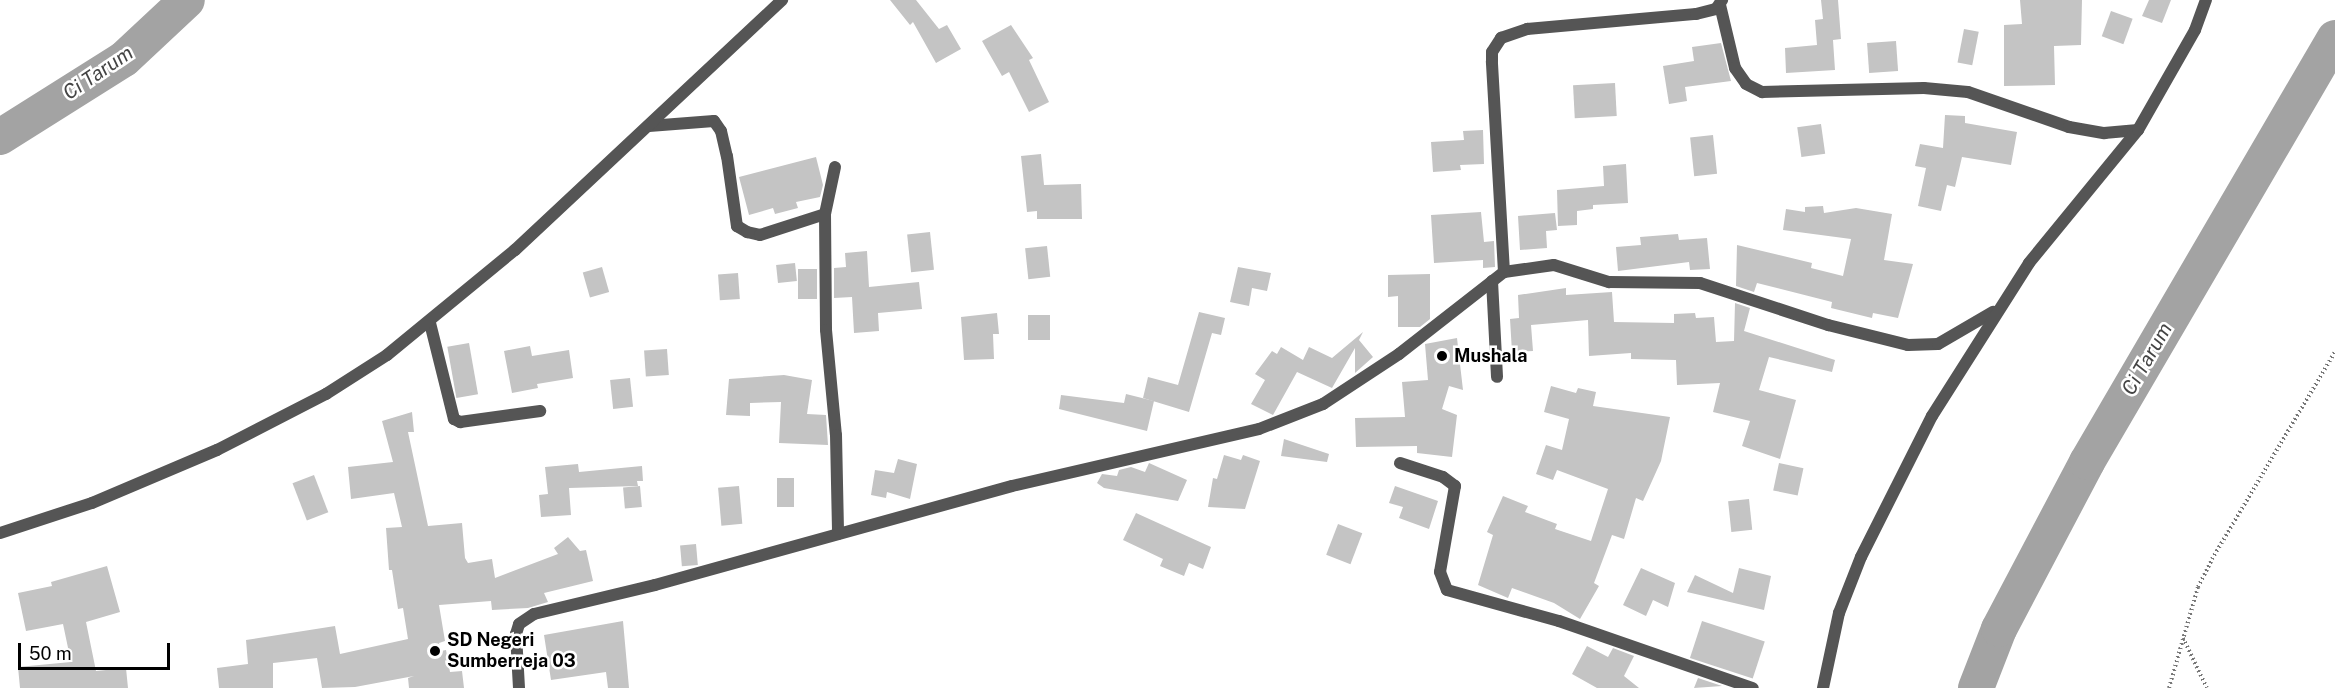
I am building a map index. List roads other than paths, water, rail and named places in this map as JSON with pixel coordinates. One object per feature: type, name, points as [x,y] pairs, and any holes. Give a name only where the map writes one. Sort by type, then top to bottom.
[{"type":"street","points":[[0,533],[92,503],[217,450],[326,394],[430,323],[649,126],[782,0]]},
{"type":"street","points":[[1823,688],[1839,614],[1861,557],[1932,416],[2029,263],[2138,130],[2195,30],[2206,0]]},
{"type":"street","points":[[1504,272],[1492,61],[1495,45],[1501,38],[1527,29],[1696,14],[1721,2],[1735,68],[1746,84],[1762,92],[1924,88],[1968,92],[2069,127],[2104,133],[2138,130]]},
{"type":"street","points":[[649,126],[714,121],[721,131],[727,156],[737,226],[747,232],[760,235],[825,214]]},
{"type":"street","points":[[836,167],[825,214],[826,330],[836,435],[838,534]]},
{"type":"street","points":[[519,688],[516,634],[525,618],[1050,476],[1285,421],[1358,384],[1504,272],[1554,265],[1609,282],[1700,283],[1828,325],[1908,345],[1938,344],[1998,309]]},
{"type":"street","points":[[1492,281],[1497,377]]},
{"type":"street","points":[[430,323],[454,419],[460,422],[540,411]]},
{"type":"street","points":[[1400,463],[1443,477],[1455,486],[1440,572],[1447,590],[1559,621],[1753,688]]},
{"type":"waterway","name":"Ci Tarum","points":[[0,137],[124,59],[187,0]]},
{"type":"waterway","name":"Ci Tarum","points":[[1976,688],[1999,629],[2087,462],[2335,38]]},
{"type":"place","name":"Mushala","points":[[1442,356]]},
{"type":"place","name":"SD Negeri Sumberreja 03","points":[[435,651]]}]
